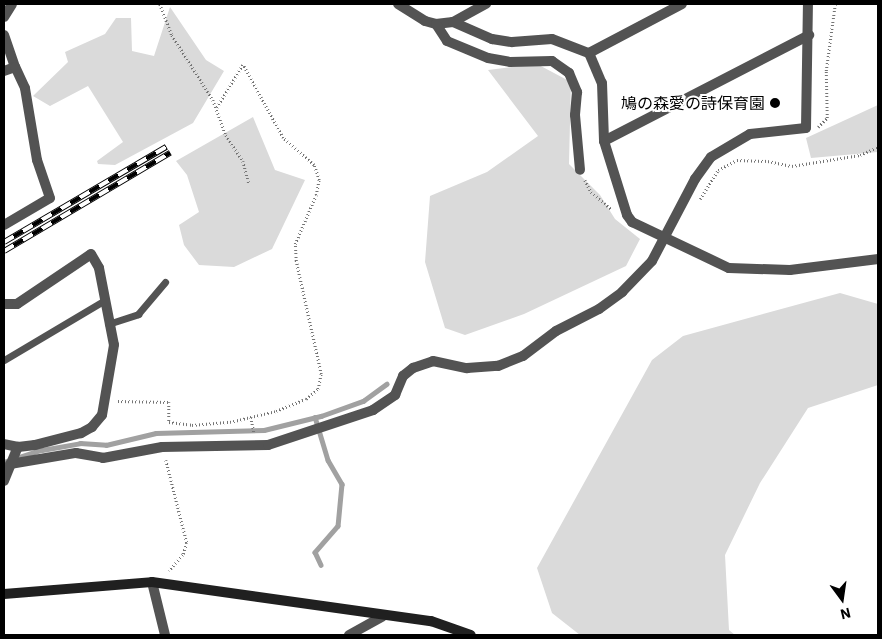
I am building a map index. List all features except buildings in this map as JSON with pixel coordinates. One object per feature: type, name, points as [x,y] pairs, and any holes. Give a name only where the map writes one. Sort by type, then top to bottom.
[{"type":"street","points":[[4,16],[12,4]]},
{"type":"street","points":[[398,4],[425,21],[436,24],[453,22],[486,4]]},
{"type":"street","points":[[590,54],[682,4]]},
{"type":"street","points":[[10,464],[76,453],[103,458],[125,456],[162,446],[268,444],[373,410],[395,395],[402,376],[412,368],[432,361],[467,368],[498,366],[523,356],[556,331],[599,309],[622,292],[652,261],[695,179],[711,157],[750,134],[806,128],[808,4]]},
{"type":"street","points":[[453,22],[492,39],[512,42],[552,39],[590,54],[602,83],[604,141],[627,215],[632,222],[729,268],[790,270],[878,259]]},
{"type":"street","points":[[436,24],[447,41],[488,58],[510,62],[552,61],[569,73],[577,92],[575,115],[580,170]]},
{"type":"street","points":[[4,35],[14,67],[25,88],[37,160],[50,198],[4,225]]},
{"type":"street","points":[[604,141],[808,35]]},
{"type":"street","points":[[4,71],[14,67]]},
{"type":"street","points":[[4,304],[17,304],[91,254],[99,268],[108,324],[114,345],[106,401],[102,415],[92,427],[81,433],[18,447],[4,444]]},
{"type":"street","points":[[4,481],[18,447]]},
{"type":"street","points":[[4,594],[156,583],[382,617],[431,621],[471,635]]},
{"type":"street","points":[[156,583],[165,635]]},
{"type":"street","points":[[349,635],[382,617]]},
{"type":"lane","points":[[108,324],[138,314],[165,282]]},
{"type":"lane","points":[[4,360],[104,300]]},
{"type":"path","points":[[160,4],[172,35],[217,108],[226,135],[244,161],[249,183]]},
{"type":"path","points":[[806,128],[822,126],[827,118],[826,71],[835,4]]},
{"type":"path","points":[[106,401],[169,402],[169,422],[192,425],[251,417],[306,399],[318,389],[321,374],[296,261],[295,244],[316,196],[319,180],[314,165],[283,138],[243,65],[217,108]]},
{"type":"path","points":[[698,203],[718,170],[737,160],[768,161],[792,166],[860,155],[878,147]]},
{"type":"path","points":[[580,170],[591,192],[613,210]]},
{"type":"path","points":[[251,417],[256,445]]},
{"type":"path","points":[[156,583],[183,555],[187,543],[162,446]]},
{"type":"shaded area","points":[[170,7],[206,60],[224,71],[193,123],[115,165],[98,164],[97,161],[123,142],[88,86],[50,106],[33,96],[68,62],[65,52],[105,34],[116,18],[131,18],[132,51],[154,56]]},
{"type":"shaded area","points":[[537,64],[571,82],[569,164],[600,195],[615,219],[640,239],[626,266],[524,314],[465,335],[445,328],[425,262],[430,196],[487,172],[538,136],[488,70]]},
{"type":"shaded area","points":[[878,105],[878,152],[811,158],[806,138]]},
{"type":"shaded area","points":[[253,117],[275,170],[305,180],[272,249],[234,267],[199,265],[184,245],[179,225],[199,212],[187,175],[176,161]]},
{"type":"shaded area","points":[[840,293],[878,304],[878,385],[808,408],[760,483],[725,555],[729,630],[735,635],[580,635],[552,613],[537,568],[652,360],[683,336]]},
{"type":"waterway","points":[[4,462],[42,450],[80,443],[106,445],[156,433],[264,430],[321,416],[363,401],[386,384]]},
{"type":"waterway","points":[[315,417],[328,460],[342,484],[338,526],[315,552],[321,565]]},
{"type":"railway","points":[[4,242],[166,147]]},
{"type":"railway","points":[[4,251],[170,153]]},
{"type":"place","name":"鳩の森愛の詩保育園","points":[[775,103]]}]
